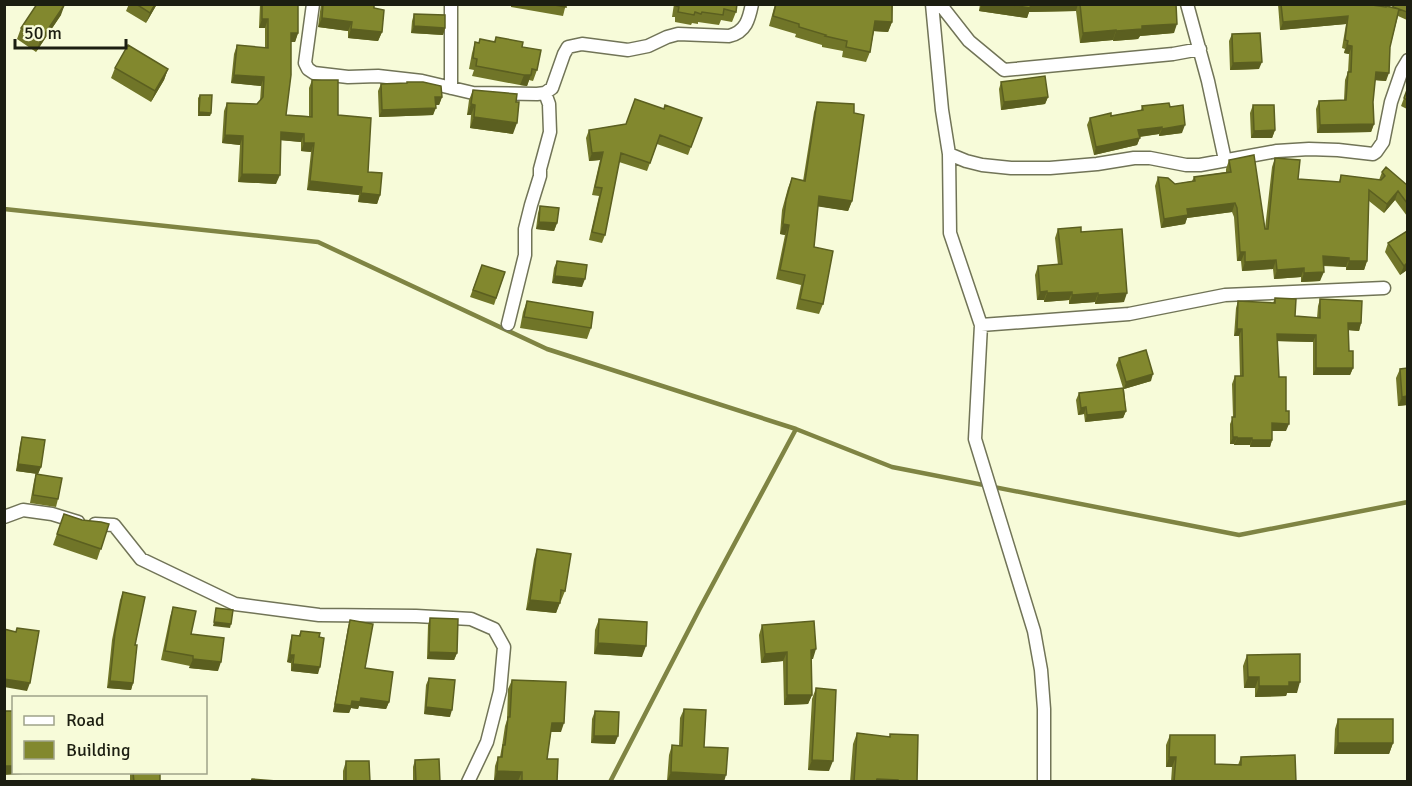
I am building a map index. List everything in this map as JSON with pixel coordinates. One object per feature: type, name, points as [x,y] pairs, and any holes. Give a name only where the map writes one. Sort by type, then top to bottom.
[{"type":"street","points":[[313,4],[305,63],[314,73],[422,81],[472,93],[537,94],[545,93],[552,88],[568,47],[582,44],[628,50],[648,46],[678,34],[729,36],[737,34],[746,26],[752,4]]},
{"type":"street","points":[[451,4],[451,88]]},
{"type":"street","points":[[932,4],[942,110],[949,154],[951,233],[981,325],[975,439],[1034,632],[1041,670],[1044,709],[1044,782]]},
{"type":"street","points":[[940,4],[969,41],[1004,70],[1173,54],[1200,49]]},
{"type":"street","points":[[1187,4],[1200,49],[1225,160]]},
{"type":"street","points":[[949,154],[982,165],[1011,168],[1050,168],[1134,158],[1200,165],[1277,151],[1309,149],[1372,154],[1383,142],[1391,102],[1407,60]]},
{"type":"street","points":[[508,324],[525,255],[525,229],[550,132],[549,104],[545,93]]},
{"type":"street","points":[[981,325],[1129,314],[1225,296],[1384,288]]},
{"type":"street","points":[[4,517],[23,510],[52,514],[80,522],[114,525],[141,559],[235,603],[319,615],[416,616],[471,620],[494,628],[504,647],[500,691],[487,742],[468,782]]},
{"type":"building","points":[[37,4],[65,4],[40,41],[21,28]]},
{"type":"building","points":[[136,4],[155,4],[150,13]]},
{"type":"building","points":[[262,4],[298,4],[298,33],[291,33],[291,75],[286,115],[312,117],[312,80],[338,80],[338,115],[371,118],[368,172],[382,173],[380,195],[361,193],[362,187],[310,181],[314,143],[304,143],[304,134],[281,132],[280,175],[242,174],[243,136],[225,135],[227,103],[257,104],[263,97],[264,77],[234,75],[237,45],[268,48],[268,19],[262,19]]},
{"type":"building","points":[[323,4],[374,4],[374,8],[384,10],[382,32],[351,29],[352,22],[322,18]]},
{"type":"building","points":[[549,4],[566,4],[566,7]]},
{"type":"building","points":[[676,4],[737,4],[736,12],[724,9],[723,15],[695,12],[694,15],[678,12],[679,7]]},
{"type":"building","points":[[776,4],[892,4],[892,22],[875,21],[870,52],[846,47],[847,41],[825,36],[799,27],[799,24],[773,16]]},
{"type":"building","points":[[1006,4],[1031,4],[1030,8]]},
{"type":"building","points":[[1080,4],[1176,4],[1177,24],[1083,33]]},
{"type":"building","points":[[1281,4],[1364,4],[1399,9],[1390,47],[1389,73],[1376,72],[1373,102],[1374,124],[1320,125],[1319,101],[1346,100],[1348,72],[1351,72],[1352,46],[1347,45],[1348,41],[1345,40],[1348,16],[1283,22]]},
{"type":"building","points":[[1394,4],[1407,4],[1407,12],[1393,7]]},
{"type":"building","points":[[414,14],[445,15],[445,28],[414,26]]},
{"type":"building","points":[[1260,33],[1262,62],[1233,63],[1232,34]]},
{"type":"building","points":[[496,37],[523,42],[522,47],[541,50],[537,70],[532,69],[531,75],[524,75],[476,66],[477,59],[473,58],[475,42],[479,43],[480,39],[495,42]]},
{"type":"building","points":[[128,45],[168,69],[155,91],[115,68]]},
{"type":"building","points":[[1045,76],[1048,97],[1004,102],[1001,82]]},
{"type":"building","points":[[423,82],[441,86],[442,97],[435,97],[436,108],[382,110],[381,84]]},
{"type":"building","points":[[473,90],[517,94],[516,102],[519,102],[517,123],[474,117],[475,105],[471,104]]},
{"type":"building","points":[[200,95],[212,95],[211,113],[199,112]]},
{"type":"building","points":[[635,99],[664,109],[665,105],[702,118],[691,147],[660,135],[650,163],[621,153],[605,235],[592,232],[602,188],[595,187],[603,152],[592,153],[589,130],[626,124]]},
{"type":"building","points":[[817,102],[854,104],[854,113],[864,115],[852,201],[819,196],[814,247],[833,251],[823,304],[800,299],[805,275],[780,270],[789,225],[783,224],[786,200],[792,178],[805,181]]},
{"type":"building","points":[[1169,103],[1170,107],[1183,105],[1185,125],[1138,130],[1140,138],[1096,147],[1090,118],[1111,113],[1111,116],[1143,110],[1142,106]]},
{"type":"building","points":[[1253,105],[1274,105],[1275,130],[1254,131]]},
{"type":"building","points":[[1254,155],[1265,229],[1268,229],[1275,158],[1300,160],[1298,179],[1340,182],[1341,175],[1381,180],[1385,176],[1382,172],[1386,167],[1407,185],[1407,203],[1398,191],[1387,204],[1369,190],[1367,261],[1349,261],[1349,258],[1323,256],[1324,272],[1304,273],[1304,268],[1277,270],[1276,260],[1245,262],[1245,252],[1240,252],[1235,203],[1187,209],[1188,215],[1164,219],[1158,177],[1168,178],[1175,184],[1195,181],[1194,177],[1231,172],[1229,160]]},
{"type":"building","points":[[540,206],[559,208],[557,223],[539,222]]},
{"type":"building","points":[[1081,227],[1081,232],[1122,229],[1127,293],[1072,295],[1072,292],[1040,292],[1038,266],[1062,264],[1058,229]]},
{"type":"building","points":[[1407,231],[1407,263],[1404,266],[1388,243]]},
{"type":"building","points":[[557,261],[587,265],[585,279],[555,276]]},
{"type":"building","points":[[482,265],[505,272],[496,298],[473,290]]},
{"type":"building","points":[[1275,298],[1296,299],[1295,316],[1320,318],[1320,299],[1362,301],[1361,323],[1348,323],[1349,351],[1353,351],[1353,368],[1316,368],[1316,335],[1277,334],[1279,377],[1286,377],[1286,411],[1289,411],[1289,424],[1272,423],[1272,440],[1233,437],[1235,376],[1243,376],[1242,329],[1237,329],[1238,301],[1275,303]]},
{"type":"building","points":[[527,301],[593,312],[591,328],[524,317]]},
{"type":"building","points":[[1146,350],[1153,374],[1126,382],[1119,358]]},
{"type":"building","points":[[1407,368],[1407,396],[1402,397],[1400,369]]},
{"type":"building","points":[[1123,388],[1126,411],[1087,415],[1086,407],[1081,408],[1079,393]]},
{"type":"building","points":[[22,437],[45,440],[41,467],[18,464]]},
{"type":"building","points":[[36,474],[62,478],[58,499],[33,495]]},
{"type":"building","points":[[64,514],[82,520],[109,524],[101,549],[57,534]]},
{"type":"building","points":[[537,549],[571,554],[565,591],[561,590],[560,603],[530,600]]},
{"type":"building","points":[[123,592],[145,597],[135,645],[137,645],[133,683],[110,681],[115,633]]},
{"type":"building","points":[[173,607],[196,611],[191,634],[224,638],[221,662],[193,659],[193,656],[165,651]]},
{"type":"building","points":[[216,608],[233,610],[231,624],[214,622]]},
{"type":"building","points":[[430,618],[458,619],[457,653],[429,652]]},
{"type":"building","points":[[599,619],[647,622],[646,646],[598,643]]},
{"type":"building","points":[[350,620],[373,624],[365,668],[393,672],[389,702],[361,698],[360,702],[352,701],[351,706],[335,704]]},
{"type":"building","points":[[814,621],[816,649],[811,650],[812,695],[787,695],[787,652],[765,654],[762,625]]},
{"type":"building","points":[[17,628],[39,631],[30,683],[4,679],[4,629],[16,632]]},
{"type":"building","points":[[301,631],[320,633],[319,637],[324,638],[320,667],[293,664],[294,655],[290,655],[292,635],[300,636]]},
{"type":"building","points":[[1300,654],[1300,682],[1289,682],[1289,686],[1259,686],[1259,677],[1248,677],[1247,655]]},
{"type":"building","points":[[429,678],[455,680],[452,710],[426,707]]},
{"type":"building","points":[[512,680],[566,682],[564,723],[552,723],[547,759],[558,759],[557,782],[522,782],[522,772],[497,771],[498,757],[502,757],[508,717],[510,717]]},
{"type":"building","points":[[816,688],[836,690],[833,761],[812,760]]},
{"type":"building","points":[[684,709],[706,710],[704,747],[728,748],[726,775],[671,772],[672,745],[682,746]]},
{"type":"building","points":[[4,711],[12,711],[12,766],[4,766]]},
{"type":"building","points":[[595,711],[619,712],[618,736],[594,736]]},
{"type":"building","points":[[1338,719],[1393,719],[1393,743],[1338,743]]},
{"type":"building","points":[[857,733],[890,737],[890,734],[918,735],[917,782],[877,779],[876,782],[854,782]]},
{"type":"building","points":[[1170,735],[1215,735],[1215,764],[1241,765],[1241,757],[1295,755],[1296,782],[1174,782],[1176,757],[1169,757]]},
{"type":"building","points":[[439,759],[440,782],[416,782],[415,760]]},
{"type":"building","points":[[346,761],[369,761],[370,782],[346,782]]},
{"type":"building","points":[[133,774],[160,774],[160,782],[134,782]]},
{"type":"building","points":[[252,779],[276,781],[276,782],[251,782]]},
{"type":"waterway","points":[[4,209],[318,242],[547,349],[796,429],[892,467],[1239,535],[1408,502]]},
{"type":"waterway","points":[[610,782],[796,429]]}]
